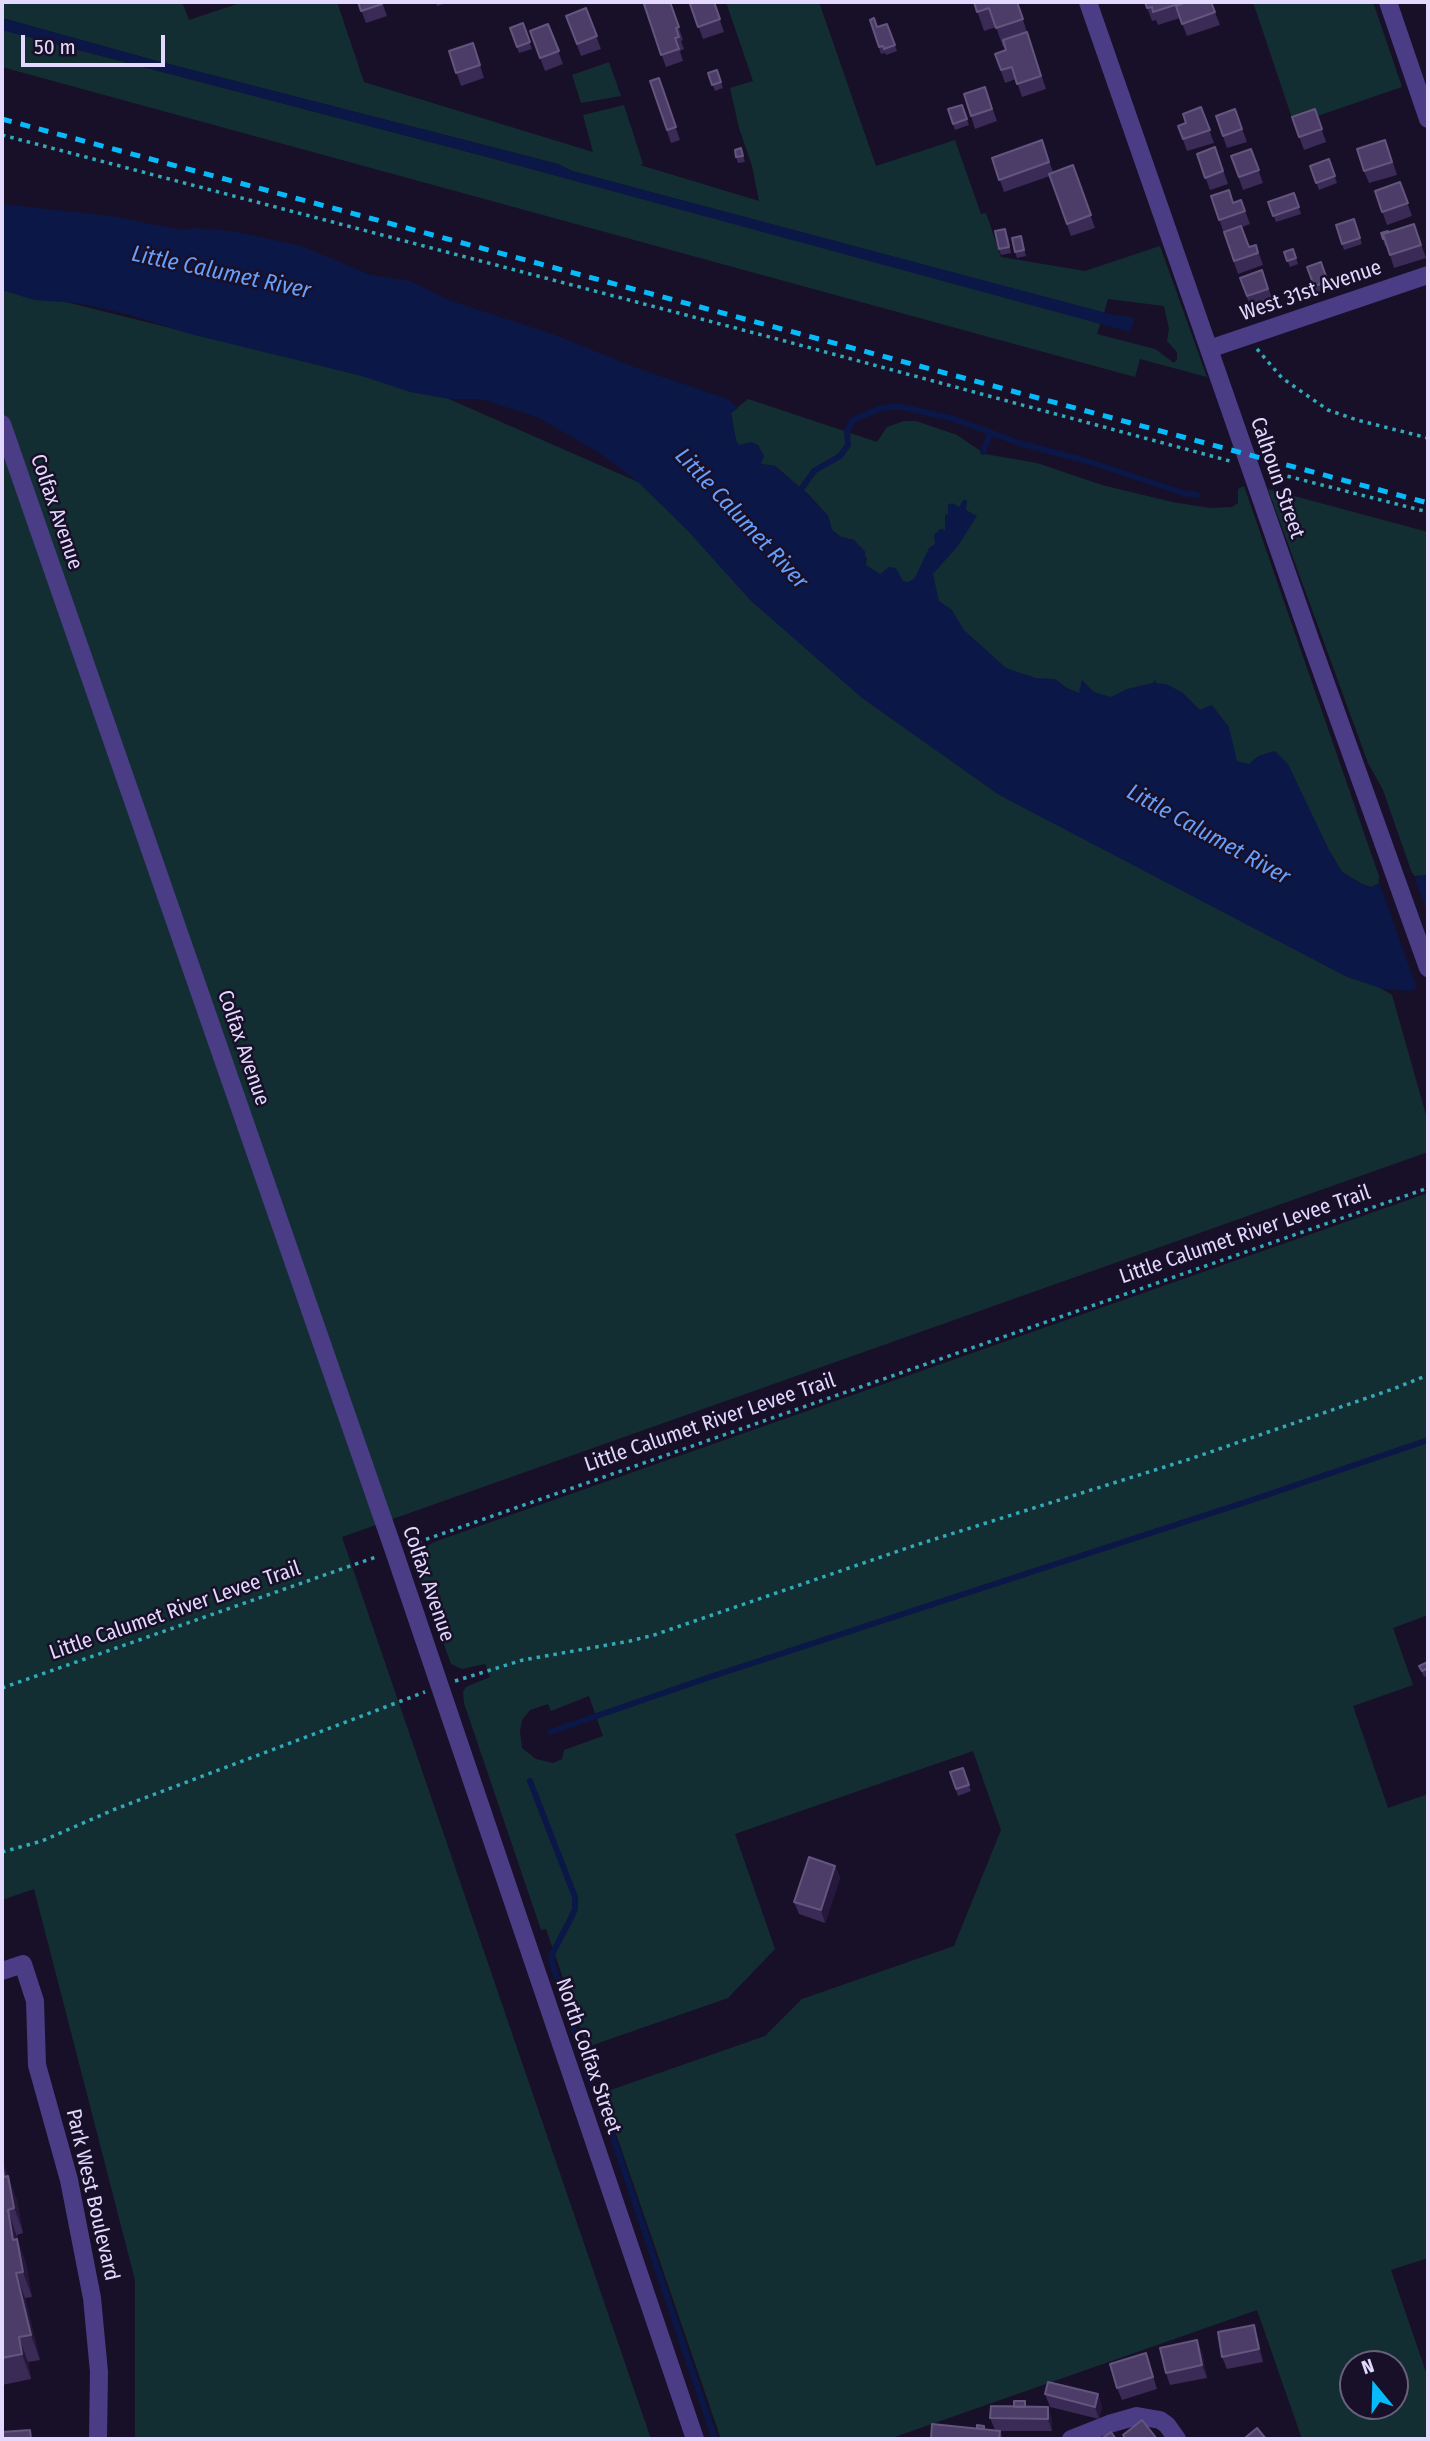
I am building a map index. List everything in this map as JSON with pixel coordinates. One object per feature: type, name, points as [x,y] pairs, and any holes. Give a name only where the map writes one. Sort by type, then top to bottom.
[{"type":"street","name":"Calhoun Street","points":[[1088,2],[1428,968]]},
{"type":"street","points":[[1388,2],[1428,119]]},
{"type":"street","name":"West 31st Avenue","points":[[1209,349],[1428,275]]},
{"type":"street","name":"Colfax Avenue","points":[[2,424],[439,1687]]},
{"type":"street","name":"North Colfax Street","points":[[439,1687],[695,2439]]},
{"type":"street","name":"Park West Boulevard","points":[[2,1971],[23,1964],[35,2001],[37,2065],[69,2180],[92,2298],[99,2372],[98,2439]]},
{"type":"street","points":[[1070,2439],[1137,2416],[1160,2420],[1177,2439]]},
{"type":"path","points":[[2,135],[1428,512]]},
{"type":"path","points":[[1248,336],[1282,378],[1328,410],[1428,438]]},
{"type":"path","name":"Little Calumet River Levee Trail","points":[[2,1688],[1428,1188]]},
{"type":"path","points":[[2,1852],[42,1841],[113,1810],[439,1687],[523,1660],[654,1635],[916,1545],[1190,1459],[1428,1375]]},
{"type":"green space","points":[[2,2],[182,2],[189,20],[243,2],[337,2],[364,82],[593,152],[583,115],[624,105],[643,164],[640,165],[759,201],[730,88],[753,81],[726,2],[819,2],[876,166],[955,140],[981,214],[986,213],[1001,257],[1085,271],[1160,246],[1207,377],[1140,359],[1135,377],[2,67],[2,30],[1101,322],[1097,334],[1155,349],[1174,363],[1177,359],[1177,352],[1167,341],[1169,329],[1164,306],[1108,299],[1104,313],[572,171],[558,164],[157,61],[2,18]]},
{"type":"green space","points":[[1253,2],[1373,2],[1402,87],[1294,124]]},
{"type":"green space","points":[[609,62],[621,96],[581,103],[572,75]]},
{"type":"green space","points":[[6,287],[442,396],[638,482],[940,722],[1392,995],[1428,1122],[1428,1152],[342,1537],[651,2439],[135,2439],[135,2280],[34,1889],[2,1900],[2,291]]},
{"type":"green space","points":[[748,399],[877,442],[887,427],[904,421],[916,421],[957,435],[985,454],[1037,463],[1102,485],[1172,502],[1210,508],[1232,507],[1238,503],[1238,489],[1244,486],[1381,882],[1371,887],[1342,872],[1330,852],[1235,770],[1154,683],[1133,713],[1015,678],[880,574],[871,570],[865,565],[867,559],[854,540],[841,537],[832,530],[828,516],[809,495],[775,466],[761,464],[739,446],[731,413]]},
{"type":"green space","points":[[1268,489],[1428,532],[1428,875],[1413,876],[1383,790],[1368,763]]},
{"type":"green space","points":[[1428,1193],[1428,1615],[1393,1628],[1413,1685],[1353,1706],[1388,1808],[1428,1794],[1428,2258],[1391,2270],[1428,2378],[1428,2439],[1302,2439],[1257,2310],[889,2439],[721,2439],[602,2093],[765,2036],[802,1999],[954,1946],[1001,1830],[973,1751],[735,1834],[775,1949],[728,1998],[587,2047],[546,1929],[541,1930],[464,1703],[463,1692],[466,1687],[490,1677],[485,1664],[462,1669],[451,1664],[416,1567],[418,1556],[434,1542]],"holes":[[[589,1696],[603,1736],[564,1750],[562,1759],[553,1763],[536,1759],[522,1748],[520,1731],[522,1720],[530,1710],[548,1704],[551,1711]]]},
{"type":"water","points":[[2,18],[157,61],[558,164],[572,171],[1114,315],[1132,317],[1134,321],[1130,332],[476,154],[2,30]]},
{"type":"water","name":"Little Calumet River","points":[[2,204],[111,216],[181,230],[195,228],[238,232],[301,246],[371,275],[410,281],[446,299],[555,335],[634,367],[728,399],[738,408],[731,413],[739,445],[751,442],[758,445],[764,456],[761,464],[775,466],[809,495],[828,516],[832,530],[841,537],[854,540],[865,551],[866,565],[880,574],[889,567],[896,568],[903,581],[908,582],[915,578],[929,548],[935,544],[934,535],[940,529],[945,530],[948,505],[952,503],[959,507],[964,499],[967,501],[966,510],[977,516],[958,546],[933,574],[939,601],[952,610],[964,630],[1006,668],[1036,678],[1055,679],[1079,693],[1082,680],[1094,692],[1111,697],[1127,689],[1153,683],[1155,679],[1156,683],[1166,684],[1182,692],[1200,710],[1212,705],[1229,727],[1237,761],[1249,764],[1258,756],[1275,751],[1288,764],[1342,872],[1371,887],[1381,882],[1428,875],[1428,985],[1409,991],[1383,989],[1347,977],[999,795],[862,698],[750,600],[688,531],[638,482],[601,454],[539,418],[481,399],[449,399],[410,392],[359,375],[190,334],[127,314],[78,303],[34,300],[2,290]]},
{"type":"pier","points":[[1413,873],[1428,915],[1428,988],[1418,992],[1378,879]]},
{"type":"building","points":[[358,2],[382,2],[382,4],[361,11]]},
{"type":"building","points":[[670,2],[679,27],[676,28],[679,37],[675,38],[679,49],[661,55],[644,4]]},
{"type":"building","points":[[714,2],[720,19],[698,27],[690,4]]},
{"type":"building","points":[[974,2],[1017,2],[1023,19],[996,28],[989,8],[977,12]]},
{"type":"building","points":[[1145,2],[1178,4],[1153,12],[1152,7],[1147,8]]},
{"type":"building","points":[[1187,2],[1211,2],[1215,12],[1182,24],[1176,6]]},
{"type":"building","points":[[586,8],[597,36],[577,44],[566,16]]},
{"type":"building","points":[[874,18],[877,27],[887,24],[895,45],[884,49],[883,46],[879,47],[870,20]]},
{"type":"building","points":[[523,23],[530,42],[517,47],[510,28]]},
{"type":"building","points":[[548,24],[559,51],[540,58],[530,31]]},
{"type":"building","points":[[1027,32],[1041,76],[1017,84],[1012,67],[1001,70],[995,54],[1006,50],[1003,40]]},
{"type":"building","points":[[473,43],[480,65],[456,73],[449,51]]},
{"type":"building","points":[[717,70],[721,82],[712,85],[708,73]]},
{"type":"building","points":[[659,78],[676,127],[667,130],[650,81]]},
{"type":"building","points":[[985,87],[992,109],[971,116],[964,94]]},
{"type":"building","points":[[962,105],[967,119],[953,124],[948,109]]},
{"type":"building","points":[[1201,107],[1210,130],[1183,139],[1178,126],[1186,123],[1183,114]]},
{"type":"building","points":[[1235,109],[1242,129],[1223,136],[1216,116]]},
{"type":"building","points":[[1315,109],[1322,129],[1299,137],[1292,117]]},
{"type":"building","points":[[1042,140],[1049,162],[999,180],[992,158]]},
{"type":"building","points":[[1385,140],[1392,162],[1364,171],[1357,149]]},
{"type":"building","points":[[1215,147],[1223,171],[1205,178],[1197,154]]},
{"type":"building","points":[[741,148],[743,156],[736,157],[735,150]]},
{"type":"building","points":[[1251,149],[1259,170],[1239,177],[1231,156]]},
{"type":"building","points":[[1329,159],[1335,176],[1316,183],[1310,166]]},
{"type":"building","points":[[1073,165],[1091,215],[1067,224],[1049,174]]},
{"type":"building","points":[[1400,182],[1408,203],[1382,212],[1375,191]]},
{"type":"building","points":[[1229,190],[1233,203],[1241,200],[1245,211],[1219,220],[1211,196]]},
{"type":"building","points":[[1294,193],[1299,207],[1273,216],[1268,202]]},
{"type":"building","points":[[1354,219],[1360,238],[1342,244],[1336,225]]},
{"type":"building","points":[[1414,224],[1421,245],[1390,255],[1383,234]]},
{"type":"building","points":[[1241,226],[1249,247],[1256,245],[1258,253],[1234,261],[1224,232]]},
{"type":"building","points":[[1005,229],[1009,247],[999,249],[995,231]]},
{"type":"building","points":[[1021,236],[1024,250],[1015,252],[1012,238]]},
{"type":"building","points":[[1293,249],[1296,258],[1287,261],[1284,252]]},
{"type":"building","points":[[1321,262],[1328,282],[1314,286],[1307,267]]},
{"type":"building","points":[[1262,270],[1268,289],[1247,296],[1240,278]]},
{"type":"building","points":[[1428,1662],[1428,1668],[1422,1671],[1419,1666]]},
{"type":"building","points":[[963,1768],[969,1785],[956,1789],[950,1772]]},
{"type":"building","points":[[809,1857],[835,1866],[821,1910],[794,1902]]},
{"type":"building","points":[[2,2162],[4,2177],[8,2176],[14,2208],[8,2210],[13,2240],[17,2239],[23,2272],[16,2273],[31,2335],[19,2337],[22,2354],[2,2358]]},
{"type":"building","points":[[1254,2325],[1259,2349],[1222,2357],[1218,2332]]},
{"type":"building","points":[[1197,2340],[1202,2365],[1166,2373],[1160,2348]]},
{"type":"building","points":[[1146,2353],[1153,2377],[1117,2388],[1110,2364]]},
{"type":"building","points":[[1048,2382],[1098,2394],[1095,2407],[1045,2394]]},
{"type":"building","points":[[1014,2401],[1025,2401],[1025,2407],[1014,2407]]},
{"type":"building","points":[[991,2406],[1048,2407],[1048,2419],[990,2418]]},
{"type":"building","points":[[1142,2420],[1157,2439],[1126,2439],[1123,2435]]},
{"type":"building","points":[[932,2424],[1000,2431],[999,2439],[931,2438]]},
{"type":"building","points":[[1257,2428],[1266,2439],[1246,2437]]},
{"type":"building","points":[[30,2430],[31,2439],[2,2439],[2,2432]]},
{"type":"building","points":[[1111,2432],[1116,2439],[1101,2439]]},
{"type":"waterway","points":[[797,495],[814,471],[840,456],[848,445],[847,431],[853,420],[890,407],[902,407],[954,419],[1022,444],[1197,495]]},
{"type":"waterway","points":[[983,452],[990,434]]},
{"type":"waterway","points":[[550,1732],[1428,1440]]},
{"type":"waterway","points":[[530,1781],[575,1897],[575,1909],[551,1960],[580,2048]]},
{"type":"waterway","points":[[587,2075],[600,2099],[715,2439]]},
{"type":"railway","points":[[2,119],[1428,503]]}]
